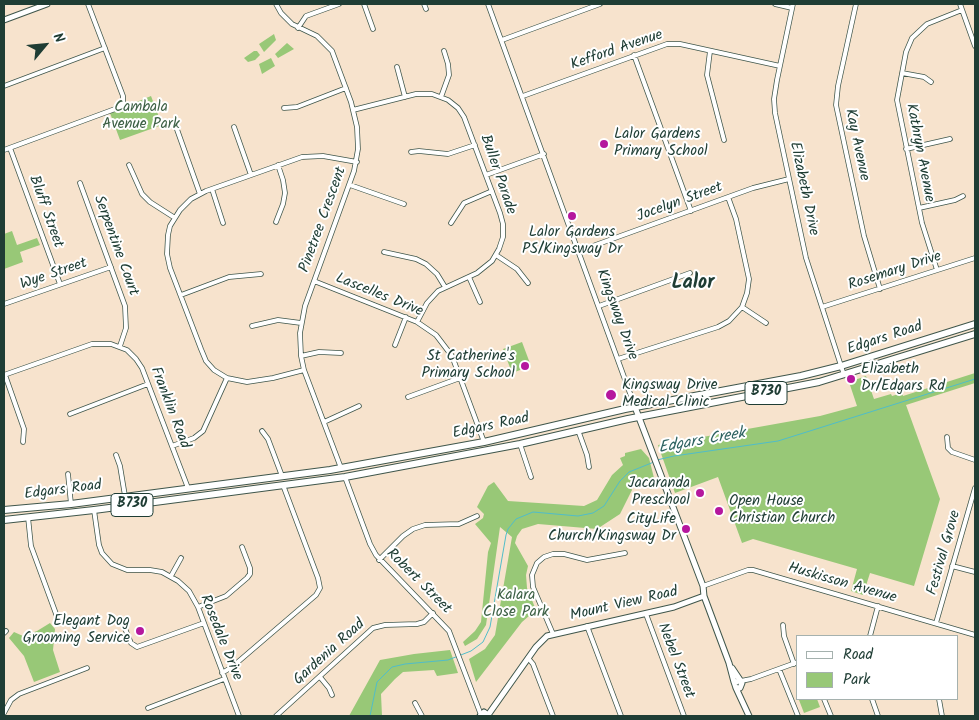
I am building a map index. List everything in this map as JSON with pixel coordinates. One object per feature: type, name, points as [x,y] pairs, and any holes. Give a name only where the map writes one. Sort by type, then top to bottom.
[{"type":"main road","name":"Edgars Road","points":[[4,510],[71,504],[341,468],[484,442],[635,407],[794,377],[841,366],[975,324]]},
{"type":"main road","points":[[955,329],[958,338]]},
{"type":"main road","name":"Edgars Road","points":[[4,520],[237,492],[345,477],[417,464],[794,387],[844,375],[975,334]]},
{"type":"main road","points":[[549,427],[551,437]]},
{"type":"main road","points":[[414,454],[417,464]]},
{"type":"main road","points":[[236,482],[237,492]]},
{"type":"street","points":[[4,20],[38,5],[47,4]]},
{"type":"street","points":[[4,150],[122,106],[122,96],[88,4]]},
{"type":"street","name":"Pinetree Crescent","points":[[276,4],[286,18],[298,28],[317,36],[328,46],[346,88],[353,110],[358,137],[357,162],[350,185],[314,281],[301,323],[301,356],[304,370],[341,468]]},
{"type":"street","points":[[298,28],[308,15],[339,4]]},
{"type":"street","points":[[364,4],[374,29]]},
{"type":"street","points":[[424,4],[426,9]]},
{"type":"street","name":"Kingsway Drive","points":[[488,4],[635,407],[703,586],[704,596],[739,684],[749,716]]},
{"type":"street","points":[[502,40],[600,4]]},
{"type":"street","points":[[775,4],[793,6]]},
{"type":"street","name":"Kay Avenue","points":[[856,4],[838,86],[836,105],[865,244],[880,289]]},
{"type":"street","points":[[960,4],[975,46]]},
{"type":"street","name":"Elizabeth Drive","points":[[793,6],[775,90],[774,108],[806,258],[844,375]]},
{"type":"street","name":"Kathryn Avenue","points":[[937,270],[919,208],[897,106],[898,94],[909,44],[916,33],[933,21],[962,10]]},
{"type":"street","name":"Kefford Avenue","points":[[522,96],[667,44],[680,44],[780,66]]},
{"type":"street","points":[[4,86],[105,48]]},
{"type":"street","points":[[353,110],[422,94],[441,97],[449,75],[444,51]]},
{"type":"street","points":[[710,51],[707,75],[724,140]]},
{"type":"street","points":[[634,55],[691,211]]},
{"type":"street","points":[[397,67],[405,97]]},
{"type":"street","points":[[902,73],[924,77],[931,82]]},
{"type":"street","points":[[284,108],[297,106],[346,88]]},
{"type":"street","name":"Buller Parade","points":[[441,97],[453,104],[462,113],[492,191],[503,224],[501,243],[496,255]]},
{"type":"street","points":[[174,121],[200,194]]},
{"type":"street","points":[[234,127],[250,175]]},
{"type":"street","points":[[906,149],[950,139]]},
{"type":"street","points":[[411,152],[448,154],[475,145]]},
{"type":"street","name":"Bluff Street","points":[[10,148],[60,284]]},
{"type":"street","points":[[486,175],[544,154]]},
{"type":"street","points":[[304,370],[247,382],[227,378],[214,370],[206,360],[170,268],[167,254],[168,234],[174,218],[185,204],[212,189],[302,157],[316,156],[357,162]]},
{"type":"street","points":[[129,164],[142,194],[150,202],[174,218]]},
{"type":"street","points":[[276,222],[285,193],[278,165]]},
{"type":"street","name":"Jocelyn Street","points":[[579,252],[728,197],[789,179]]},
{"type":"street","name":"Serpentine Court","points":[[80,183],[123,300],[126,313],[126,328],[120,346]]},
{"type":"street","points":[[350,185],[404,204]]},
{"type":"street","points":[[212,189],[223,223]]},
{"type":"street","points":[[451,223],[464,203],[492,191]]},
{"type":"street","points":[[919,208],[956,200],[964,196]]},
{"type":"street","points":[[618,359],[718,327],[729,321],[742,308],[747,293],[748,279],[736,219],[728,197]]},
{"type":"street","points":[[384,252],[426,264],[437,274],[445,287]]},
{"type":"street","points":[[417,322],[427,303],[438,291],[486,267],[496,255],[517,269],[528,283]]},
{"type":"street","name":"Rosemary Drive","points":[[822,307],[975,258]]},
{"type":"street","name":"Wye Street","points":[[4,304],[111,267]]},
{"type":"street","points":[[599,306],[690,272]]},
{"type":"street","points":[[181,295],[229,278],[260,274]]},
{"type":"street","points":[[469,277],[480,302]]},
{"type":"street","name":"Lascelles Drive","points":[[314,281],[406,317],[431,330],[442,341],[452,356],[484,442]]},
{"type":"street","points":[[742,308],[766,322]]},
{"type":"street","points":[[395,346],[406,317]]},
{"type":"street","points":[[252,326],[278,320],[301,323]]},
{"type":"street","points":[[23,442],[24,429],[4,375],[92,344],[104,343],[120,346]]},
{"type":"street","name":"Franklin Road","points":[[120,346],[132,354],[140,363],[188,488]]},
{"type":"street","points":[[301,356],[319,352],[341,353]]},
{"type":"street","points":[[172,446],[194,438],[203,431],[227,378]]},
{"type":"street","points":[[408,397],[460,378]]},
{"type":"street","points":[[70,414],[148,384]]},
{"type":"street","points":[[324,422],[359,406]]},
{"type":"street","points":[[578,430],[587,455],[589,467]]},
{"type":"street","points":[[262,431],[268,439],[282,476]]},
{"type":"street","points":[[947,437],[948,448],[952,452],[975,460]]},
{"type":"street","points":[[520,444],[531,477]]},
{"type":"street","points":[[116,455],[120,466],[125,496]]},
{"type":"street","points":[[68,474],[71,504]]},
{"type":"street","name":"Robert Street","points":[[345,477],[370,544],[379,560],[450,631],[477,702],[484,714]]},
{"type":"street","points":[[222,673],[316,595],[320,588],[283,485]]},
{"type":"street","name":"Festival Grove","points":[[936,623],[975,488]]},
{"type":"street","name":"Rosedale Drive","points":[[94,510],[99,545],[102,553],[112,564],[122,569],[156,570],[171,576],[189,591],[198,607],[238,716]]},
{"type":"street","points":[[379,560],[402,536],[413,529],[425,525],[459,524],[476,516]]},
{"type":"street","points":[[28,518],[31,546],[59,622]]},
{"type":"street","points":[[198,607],[226,596],[250,574],[250,568],[242,547]]},
{"type":"street","points":[[553,634],[533,587],[532,575],[537,564],[544,557],[553,554],[564,554],[588,560],[625,553]]},
{"type":"street","points":[[171,576],[180,558]]},
{"type":"street","points":[[952,566],[975,572]]},
{"type":"street","name":"Huskisson Avenue","points":[[703,586],[748,570],[753,570],[975,635]]},
{"type":"street","name":"Mount View Road","points":[[484,714],[493,706],[541,640],[553,634],[674,607],[704,596]]},
{"type":"street","points":[[870,635],[878,606]]},
{"type":"street","name":"Gardenia Road","points":[[276,716],[373,628],[386,625],[417,624],[424,622],[433,613]]},
{"type":"street","name":"Nebel Street","points":[[646,614],[684,716]]},
{"type":"street","points":[[122,618],[130,643],[138,647],[204,623]]},
{"type":"street","points":[[739,684],[796,663],[784,636],[783,625]]},
{"type":"street","points":[[588,626],[621,716]]},
{"type":"street","points":[[528,658],[533,664],[553,716]]},
{"type":"street","points":[[4,713],[11,700],[19,694],[88,668]]},
{"type":"street","points":[[778,669],[798,716]]},
{"type":"street","points":[[320,677],[332,695]]},
{"type":"street","points":[[148,708],[224,679]]},
{"type":"street","points":[[824,700],[831,716]]},
{"type":"street","points":[[872,700],[878,716]]},
{"type":"street","points":[[939,700],[942,716]]},
{"type":"street","points":[[415,703],[422,716]]},
{"type":"green space","points":[[274,34],[276,40],[264,52],[259,44]]},
{"type":"green space","points":[[287,43],[294,49],[278,58],[275,54]]},
{"type":"green space","points":[[257,51],[260,55],[255,60],[248,62],[244,58]]},
{"type":"green space","points":[[271,58],[275,66],[262,74],[259,64]]},
{"type":"green space","name":"Cambala Avenue Park","points":[[151,96],[162,125],[120,140],[110,113]]},
{"type":"green space","points":[[12,231],[17,245],[37,238],[40,245],[20,252],[23,262],[4,269],[4,234]]},
{"type":"green space","points":[[522,342],[531,366],[512,373],[503,349]]},
{"type":"green space","points":[[975,373],[975,383],[906,405],[940,499],[914,586],[870,573],[863,595],[851,591],[857,569],[753,539],[742,543],[718,477],[675,493],[658,445],[820,416],[857,406],[849,382],[866,376],[874,399],[891,394],[892,396],[902,393],[903,396]]},
{"type":"green space","name":"Kalara Close Park","points":[[641,449],[649,458],[654,478],[629,483],[632,490],[620,514],[597,529],[538,524],[522,529],[517,536],[515,543],[528,566],[526,575],[527,588],[536,610],[522,622],[476,682],[469,659],[485,649],[495,635],[512,537],[500,527],[486,625],[477,639],[465,646],[463,642],[475,631],[481,622],[488,552],[491,543],[475,524],[483,518],[484,514],[477,507],[488,486],[494,482],[508,501],[584,506],[597,500],[612,475],[623,465],[620,458],[625,456],[625,453]]},
{"type":"green space","points":[[50,623],[55,629],[53,650],[60,672],[34,682],[24,656],[9,638],[14,632],[23,636],[37,631]]},
{"type":"green space","points":[[450,650],[458,673],[437,676],[434,670],[403,672],[381,694],[382,716],[349,716],[380,660]]},
{"type":"green space","points":[[799,700],[817,700],[820,707],[804,713]]},
{"type":"waterway","name":"Edgars Creek","points":[[657,460],[778,441],[975,379]]},
{"type":"waterway","name":"Edgars Creek","points":[[370,716],[377,682],[392,667],[448,660],[471,651],[483,642],[490,627],[506,535],[516,519],[533,512],[578,516],[593,513],[604,506],[620,481],[629,472],[654,462]]},
{"type":"place","name":"Lalor Gardens Primary School","points":[[604,144]]},
{"type":"place","name":"Lalor Gardens PS/Kingsway Dr","points":[[572,216]]},
{"type":"place","name":"St Catherine's Primary School","points":[[525,366]]},
{"type":"place","name":"Elizabeth Dr/Edgars Rd","points":[[851,379]]},
{"type":"place","name":"Kingsway Drive Medical Clinic","points":[[611,395]]},
{"type":"place","name":"Jacaranda Preschool","points":[[700,493]]},
{"type":"place","name":"Open House Christian Church","points":[[719,511]]},
{"type":"place","name":"CityLife Church/Kingsway Dr","points":[[686,529]]},
{"type":"place","name":"Elegant Dog Grooming Service","points":[[140,631]]},
{"type":"district","name":"Lalor","points":[[693,285]]}]
